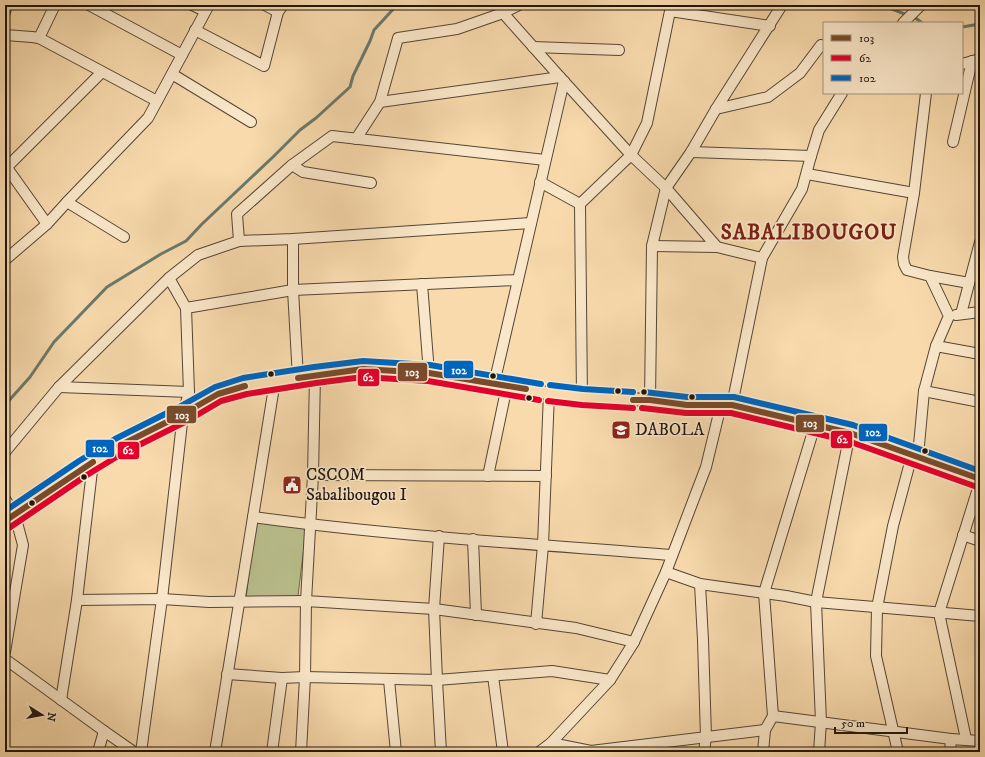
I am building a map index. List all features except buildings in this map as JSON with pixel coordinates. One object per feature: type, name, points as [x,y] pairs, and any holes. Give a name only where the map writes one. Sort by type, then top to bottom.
[{"type":"main road","points":[[10,518],[119,446],[183,414],[218,394],[245,386],[363,368],[430,373],[582,397],[650,400],[687,405],[726,405],[850,433],[915,455],[980,480]]},
{"type":"street","points":[[5,12],[8,5]]},
{"type":"street","points":[[39,38],[55,5]]},
{"type":"street","points":[[89,5],[182,55]]},
{"type":"street","points":[[5,260],[47,224],[148,118],[207,8],[192,5]]},
{"type":"street","points":[[195,30],[264,66],[280,8],[265,5]]},
{"type":"street","points":[[356,139],[380,102],[398,38],[458,29],[503,13],[519,5]]},
{"type":"street","points":[[650,400],[652,246],[666,188],[691,152],[716,109],[782,5]]},
{"type":"street","points":[[904,22],[919,7]]},
{"type":"street","points":[[582,397],[580,204],[631,155],[647,123],[670,11],[770,26]]},
{"type":"street","points":[[503,13],[631,155],[666,188],[717,247]]},
{"type":"street","points":[[5,35],[39,38],[157,101]]},
{"type":"street","points":[[716,109],[768,97],[800,73],[821,44]]},
{"type":"street","points":[[533,47],[619,50]]},
{"type":"street","points":[[963,64],[976,60]]},
{"type":"street","points":[[953,142],[976,60]]},
{"type":"street","points":[[47,224],[6,167],[102,72]]},
{"type":"street","points":[[172,74],[251,122]]},
{"type":"street","points":[[380,102],[562,79]]},
{"type":"street","points":[[494,384],[562,79]]},
{"type":"street","points":[[539,752],[551,744],[610,680],[634,642],[666,572],[706,467],[726,405],[762,258],[802,189],[818,130],[841,94]]},
{"type":"street","points":[[926,94],[914,193],[903,257],[904,264],[907,270],[969,283]]},
{"type":"street","points":[[239,241],[237,214],[292,165],[332,136],[545,160]]},
{"type":"street","points":[[691,152],[810,156]]},
{"type":"street","points":[[292,165],[303,172],[371,183]]},
{"type":"street","points":[[806,174],[914,193]]},
{"type":"street","points":[[540,182],[580,204]]},
{"type":"street","points":[[67,202],[124,237]]},
{"type":"street","points":[[5,452],[59,387],[169,278],[198,255],[239,241],[294,239],[531,223]]},
{"type":"street","points":[[294,239],[293,290],[298,378]]},
{"type":"street","points":[[961,314],[980,242]]},
{"type":"street","points":[[652,246],[717,247],[762,258]]},
{"type":"street","points":[[898,752],[876,656],[877,608],[893,526],[915,455],[924,391],[936,346],[949,316],[930,276]]},
{"type":"street","points":[[141,752],[162,599],[183,414],[189,392],[186,308],[169,278]]},
{"type":"street","points":[[186,308],[293,290],[518,280]]},
{"type":"street","points":[[422,284],[430,373]]},
{"type":"street","points":[[949,316],[980,312]]},
{"type":"street","points":[[936,346],[980,354]]},
{"type":"street","points":[[301,752],[305,677],[306,601],[313,475],[315,375]]},
{"type":"street","points":[[215,752],[274,381]]},
{"type":"street","points":[[488,476],[507,386]]},
{"type":"street","points":[[59,387],[189,392]]},
{"type":"street","points":[[924,391],[980,402]]},
{"type":"street","points":[[536,624],[543,545],[549,393]]},
{"type":"street","points":[[763,752],[765,730],[772,716],[764,593],[815,425]]},
{"type":"street","points":[[819,752],[821,722],[816,602],[850,433]]},
{"type":"street","points":[[61,700],[77,600],[93,462]]},
{"type":"street","points":[[313,475],[546,476]]},
{"type":"street","points":[[966,740],[939,612],[980,480]]},
{"type":"street","points":[[5,499],[10,518],[23,545],[5,652]]},
{"type":"street","points":[[252,517],[439,536],[672,555]]},
{"type":"street","points":[[963,534],[980,541]]},
{"type":"street","points":[[439,536],[434,609],[441,752]]},
{"type":"street","points":[[473,539],[476,615]]},
{"type":"street","points":[[666,572],[700,584],[816,602],[980,616]]},
{"type":"street","points":[[700,584],[706,737],[704,752]]},
{"type":"street","points":[[77,600],[162,599],[209,602],[306,601],[434,609],[536,624],[576,628],[634,642]]},
{"type":"street","points":[[5,659],[134,752]]},
{"type":"street","points":[[227,674],[282,678],[305,677],[437,680],[552,671],[610,680]]},
{"type":"street","points":[[493,676],[503,752]]},
{"type":"street","points":[[272,752],[282,678]]},
{"type":"street","points":[[389,680],[396,752]]},
{"type":"street","points":[[772,716],[951,739],[980,741]]},
{"type":"street","points":[[551,744],[591,751],[651,748],[706,737],[765,730]]},
{"type":"street","points":[[98,752],[104,731]]},
{"type":"street","points":[[950,752],[951,739]]},
{"type":"green space","points":[[256,516],[307,522],[297,604],[246,598]]},
{"type":"waterway","points":[[5,405],[30,377],[54,342],[107,287],[161,254],[186,241],[300,130],[316,118],[350,87],[353,76],[374,30],[397,5]]},
{"type":"waterway","points":[[882,5],[917,19],[921,22]]},
{"type":"waterway","points":[[963,27],[980,24]]},
{"type":"transit line","name":"102","points":[[5,511],[79,461],[115,439],[215,387],[243,378],[363,361],[430,365],[541,384]]},
{"type":"transit line","name":"103","points":[[298,378],[363,369],[429,373],[526,389]]},
{"type":"transit line","name":"62","points":[[9,528],[87,475],[123,453],[187,421],[221,401],[247,394],[363,377],[428,381],[539,400]]},
{"type":"transit line","name":"102","points":[[550,385],[583,389],[633,392]]},
{"type":"transit line","name":"103","points":[[119,446],[183,414],[218,394],[245,386]]},
{"type":"transit line","name":"102","points":[[644,392],[687,397],[734,397],[853,425],[980,471]]},
{"type":"transit line","name":"103","points":[[633,400],[650,400],[687,405],[732,405],[850,433],[980,479]]},
{"type":"transit line","name":"62","points":[[548,401],[633,408]]},
{"type":"transit line","name":"62","points":[[642,408],[686,413],[731,413],[848,441],[977,487]]},
{"type":"transit line","name":"103","points":[[5,521],[93,462]]},
{"type":"place","name":"DABOLA","points":[[621,430]]},
{"type":"place","name":"CSCOM Sabalibougou I","points":[[292,485]]},
{"type":"district","name":"SABALIBOUGOU","points":[[809,233]]}]
